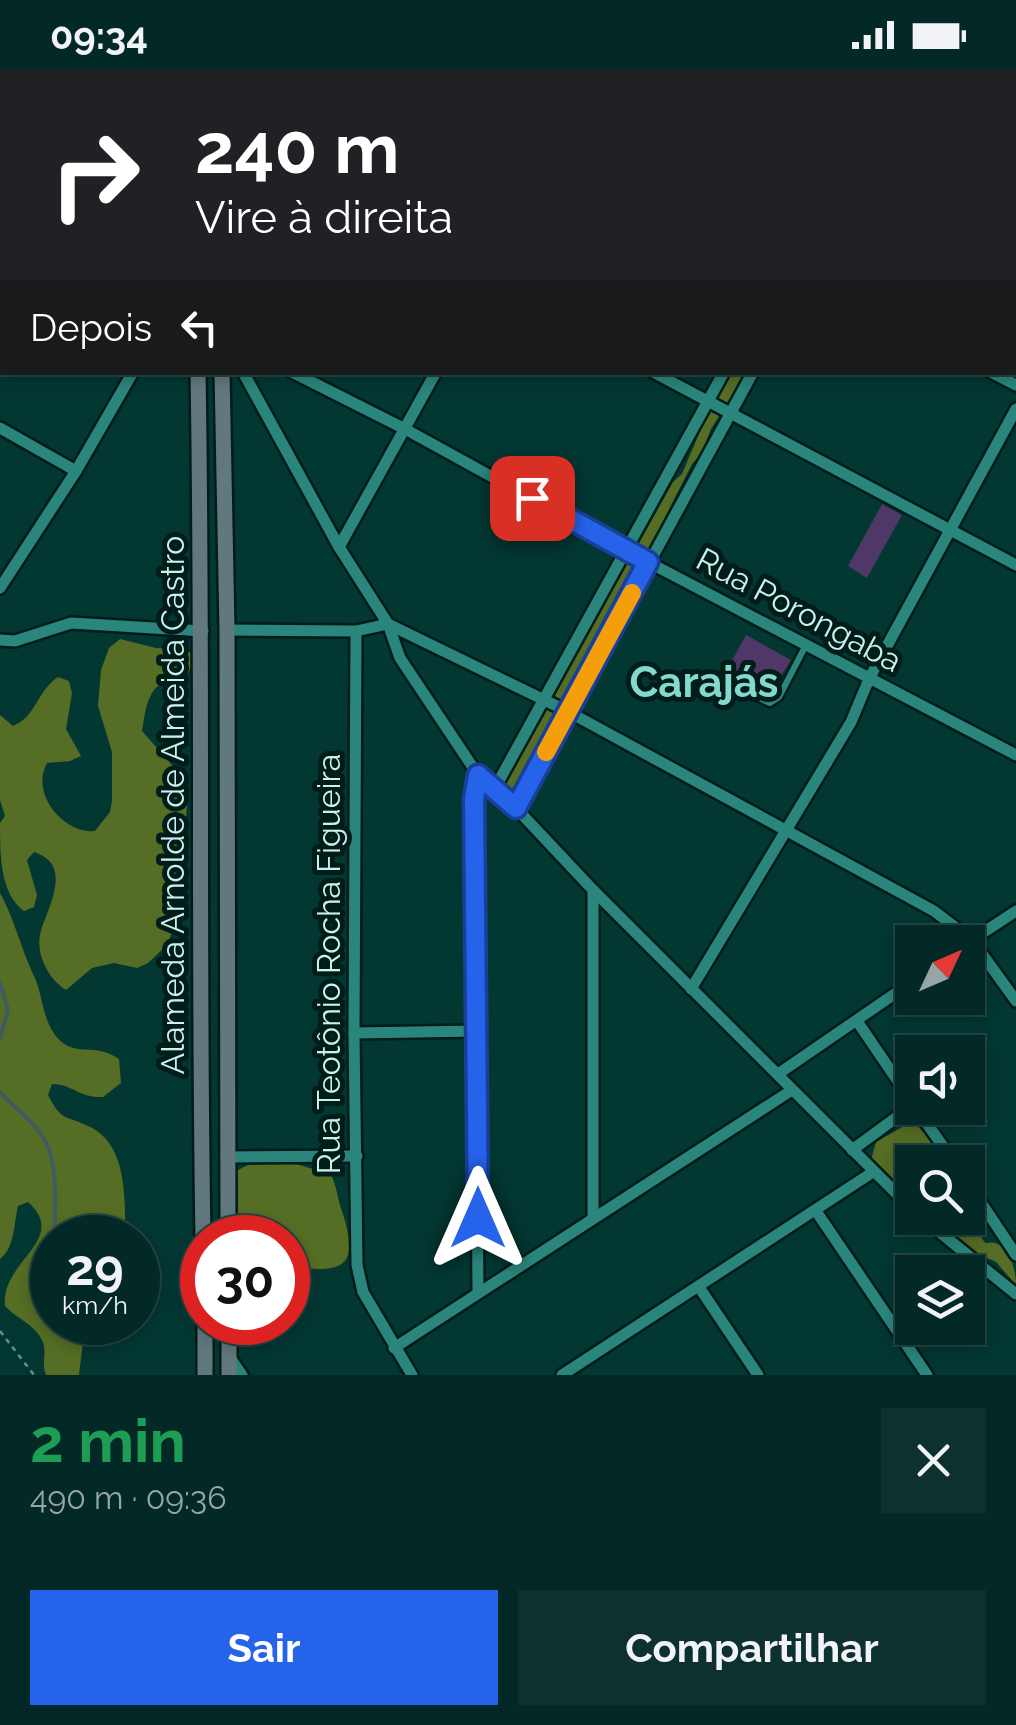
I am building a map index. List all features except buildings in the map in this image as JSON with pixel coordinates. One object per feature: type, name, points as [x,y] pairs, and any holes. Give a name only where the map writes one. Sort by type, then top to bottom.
[{"type":"main road","name":"Alameda Arnolde de Almeida Castro","points":[[198,375],[202,630],[198,953],[203,1215]]},
{"type":"main road","name":"Alameda Arnolde de Almeida Castro","points":[[222,375],[227,630],[227,1215]]},
{"type":"main road","points":[[201,777],[226,776]]},
{"type":"main road","points":[[205,1345],[205,1375]]},
{"type":"main road","points":[[229,1345],[229,1375]]},
{"type":"street","points":[[0,588],[76,471],[131,375]]},
{"type":"street","points":[[245,375],[339,547],[388,624],[400,658],[478,775],[516,808],[895,1193]]},
{"type":"street","name":"Rua Porongaba","points":[[298,375],[405,428],[626,551],[1016,754]]},
{"type":"street","points":[[339,547],[434,375]]},
{"type":"street","points":[[659,375],[1016,565]]},
{"type":"street","points":[[495,788],[722,375]]},
{"type":"street","points":[[516,808],[750,375]]},
{"type":"street","points":[[691,989],[851,722],[869,679],[1016,409]]},
{"type":"street","points":[[0,428],[76,471]]},
{"type":"street","points":[[0,640],[15,641],[71,624],[202,630]]},
{"type":"street","points":[[227,630],[356,631],[388,624],[568,712],[934,911],[951,925]]},
{"type":"street","name":"Rua Teotônio Rocha Figueira","points":[[356,631],[354,1033],[359,1279],[412,1375]]},
{"type":"street","points":[[478,775],[474,799],[478,1292]]},
{"type":"street","points":[[593,890],[594,1216]]},
{"type":"street","points":[[985,932],[1016,912]]},
{"type":"street","points":[[985,961],[1016,1001]]},
{"type":"street","points":[[778,1074],[895,994]]},
{"type":"street","points":[[857,1021],[895,1077]]},
{"type":"street","points":[[354,1033],[477,1031]]},
{"type":"street","points":[[394,1348],[792,1090]]},
{"type":"street","points":[[852,1150],[895,1119]]},
{"type":"street","points":[[226,1157],[357,1156]]},
{"type":"street","points":[[562,1375],[873,1172]]},
{"type":"street","points":[[985,1208],[1016,1255]]},
{"type":"street","points":[[816,1211],[927,1375]]},
{"type":"street","points":[[943,1235],[1016,1294]]},
{"type":"street","points":[[698,1287],[758,1375]]},
{"type":"street","points":[[229,1356],[242,1375]]},
{"type":"street","points":[[580,1363],[588,1375]]},
{"type":"lane","points":[[746,692],[770,703],[779,697],[806,645]]},
{"type":"path","points":[[0,1331],[34,1375]]},
{"type":"green space","points":[[727,375],[748,375],[711,429],[651,545],[632,571],[621,602],[583,664],[577,688],[522,793],[512,802],[504,782],[514,769],[523,741],[547,708],[550,692],[599,615],[623,561],[682,474],[701,421],[710,413]]},
{"type":"green space","points":[[120,639],[192,653],[192,664],[185,676],[160,685],[151,694],[142,731],[186,781],[184,842],[174,877],[175,915],[167,945],[148,963],[137,968],[114,963],[92,968],[66,990],[49,973],[40,951],[40,935],[55,889],[53,867],[47,858],[34,852],[27,860],[37,895],[34,907],[24,911],[10,894],[3,872],[0,823],[5,816],[0,800],[0,715],[13,726],[27,717],[58,677],[69,681],[72,693],[66,729],[81,756],[47,763],[43,787],[61,819],[83,830],[95,831],[110,812],[112,801],[112,752],[98,706],[101,670],[109,648]]},
{"type":"green space","points":[[0,893],[52,1030],[72,1048],[104,1052],[119,1059],[121,1083],[103,1097],[52,1084],[48,1095],[61,1114],[101,1134],[111,1146],[122,1174],[125,1215],[38,1215],[28,1202],[18,1206],[11,1242],[0,1259]]},
{"type":"green space","points":[[906,1125],[917,1125],[935,1145],[895,1145],[895,1181],[871,1160],[876,1142]]},
{"type":"green space","points":[[262,1158],[330,1173],[347,1230],[348,1256],[334,1267],[310,1268],[310,1215],[238,1215],[231,1207],[230,1174]]},
{"type":"green space","points":[[946,1235],[980,1235],[986,1243],[1000,1245],[1014,1267],[1016,1285],[996,1262]]},
{"type":"green space","points":[[30,1251],[30,1326],[5,1306],[12,1276]]},
{"type":"green space","points":[[83,1345],[79,1375],[46,1375],[44,1346]]},
{"type":"waterway","points":[[0,983],[8,1010],[0,1038]]},
{"type":"waterway","points":[[0,1092],[34,1125],[48,1148],[55,1186],[55,1215]]},
{"type":"slow traffic","points":[[546,752],[632,593]]},
{"type":"district","name":"Carajás","points":[[704,682]]},
{"type":"route","points":[[478,1218],[474,799],[478,775],[516,808],[648,562],[532,498]]}]
